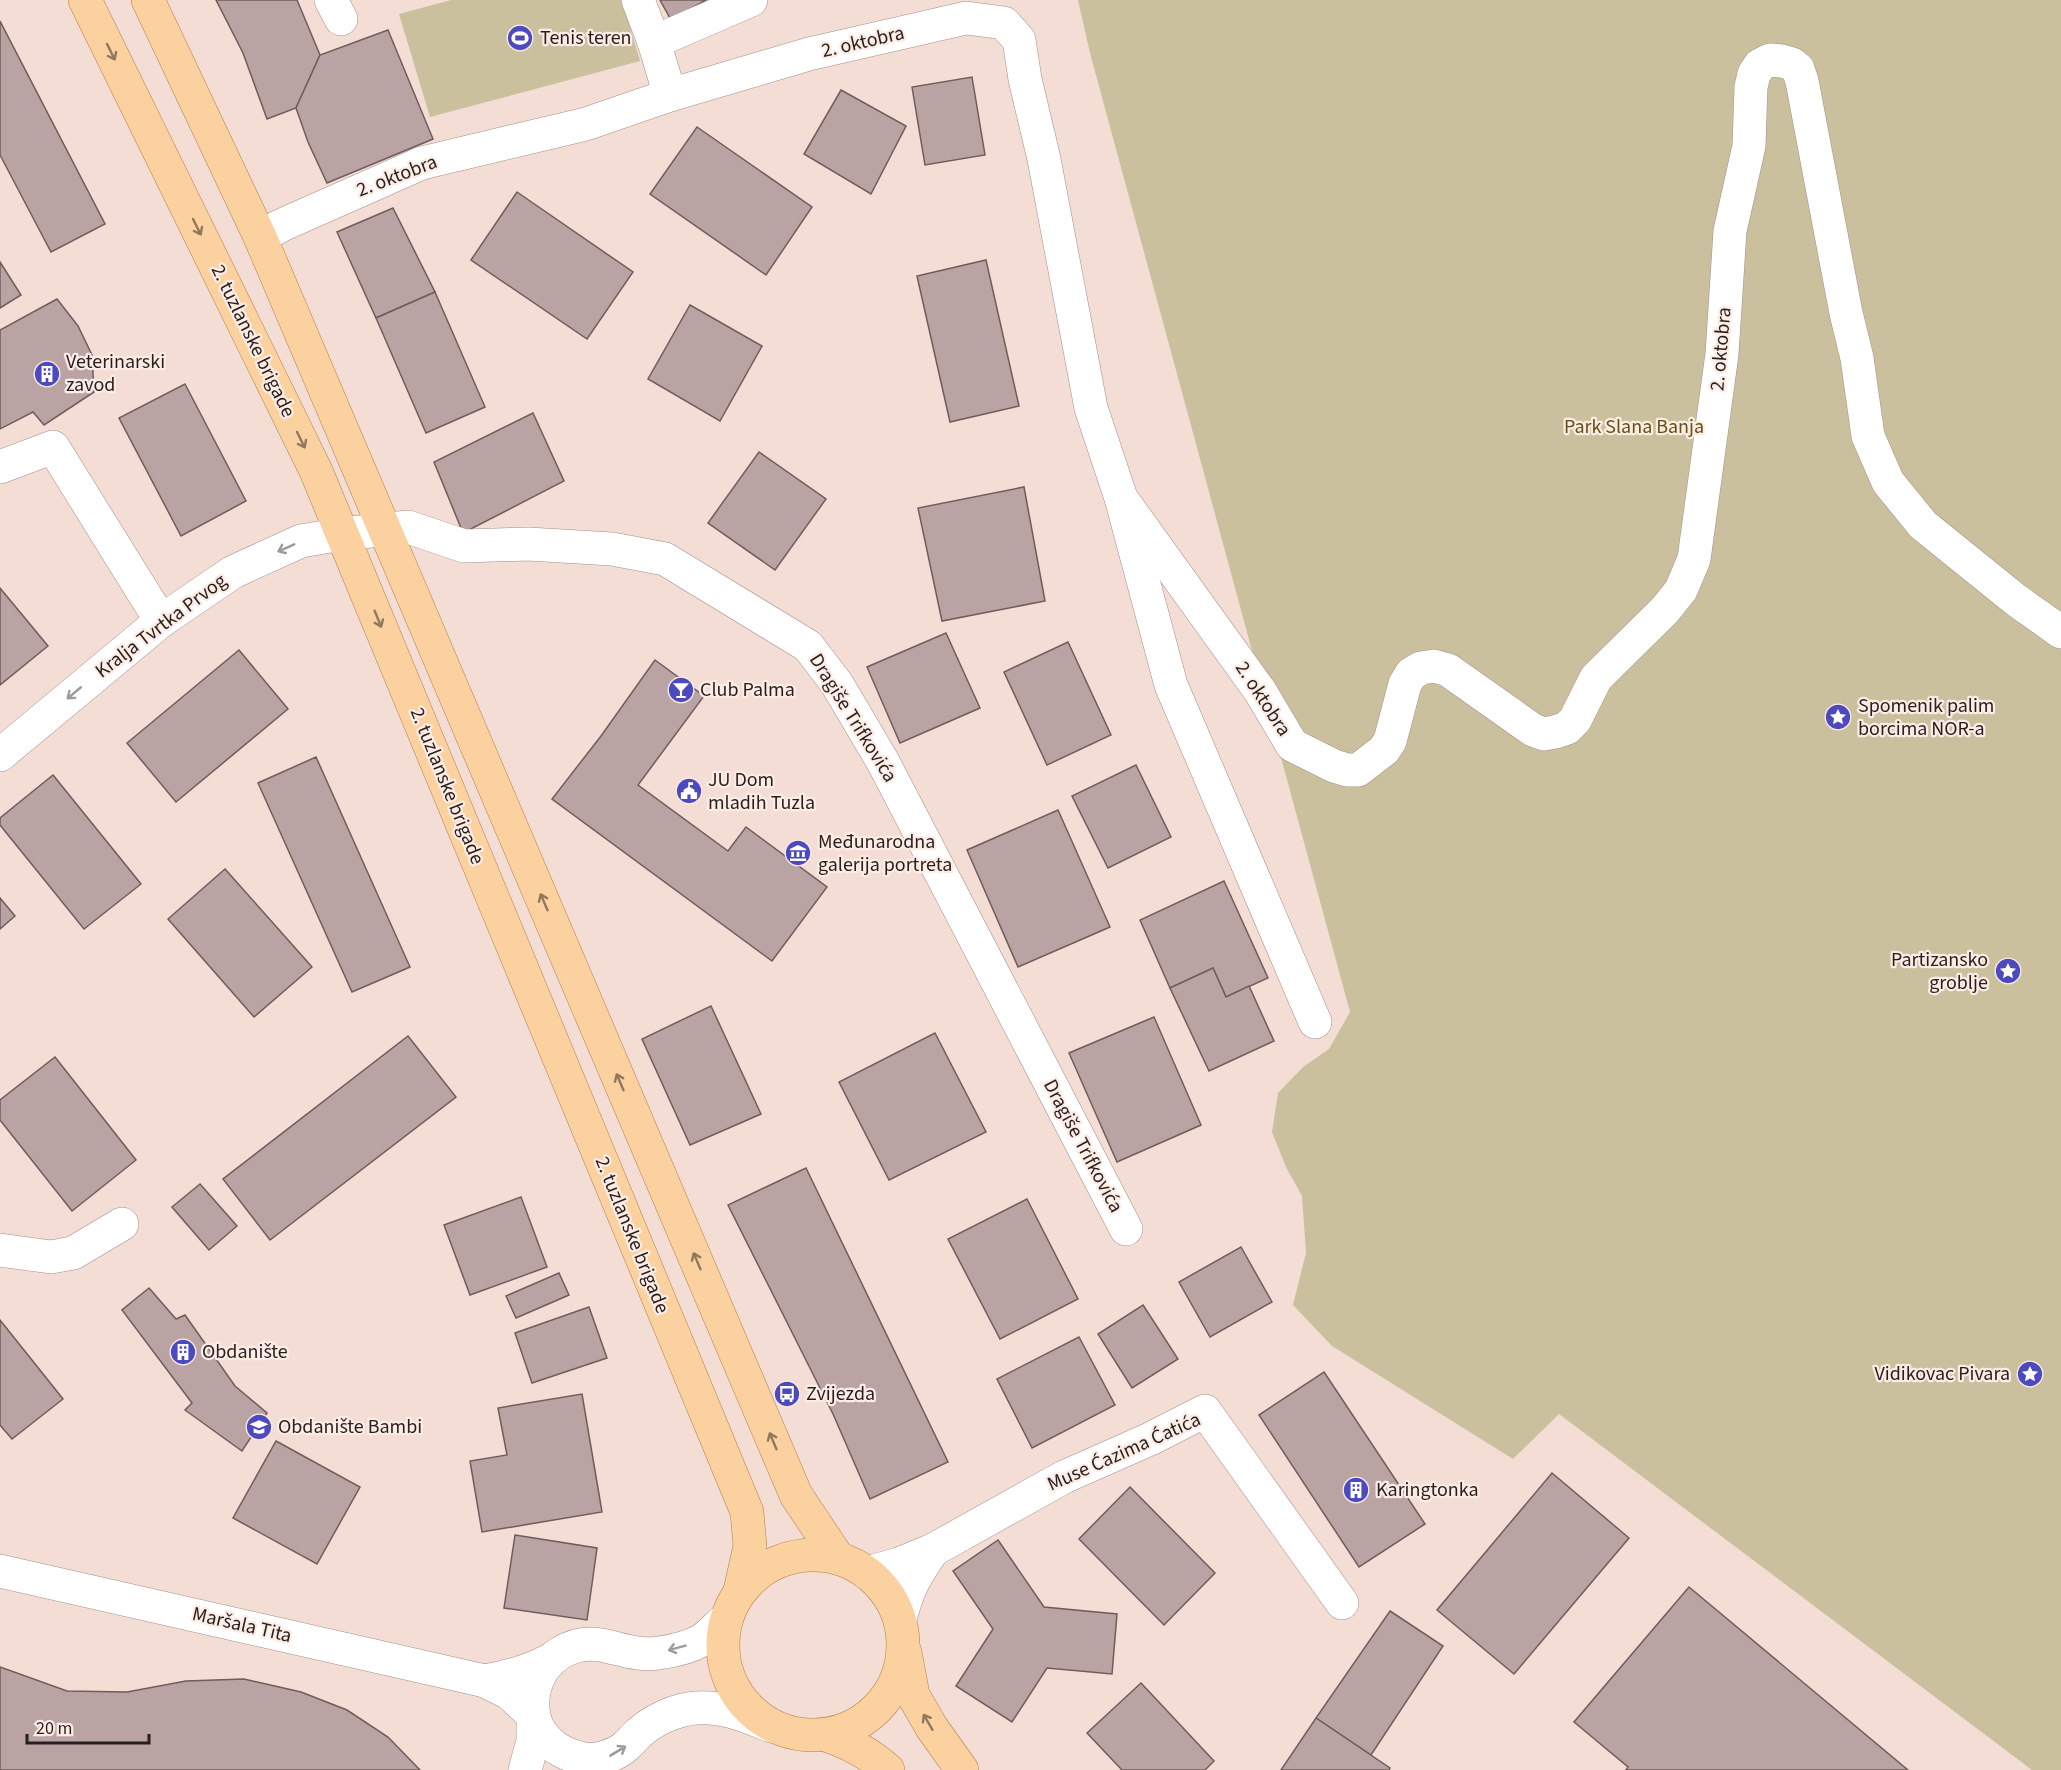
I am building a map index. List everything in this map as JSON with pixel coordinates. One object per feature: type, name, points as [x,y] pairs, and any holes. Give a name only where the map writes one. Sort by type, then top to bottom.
[{"type":"main road","name":"2. tuzlanske brigade","points":[[85,0],[316,471],[747,1512],[750,1546],[733,1605]]},
{"type":"main road","points":[[148,0],[260,237],[796,1494],[838,1558]]},
{"type":"main road","points":[[902,1633],[900,1673],[889,1696],[872,1715],[850,1729],[826,1735],[797,1735],[771,1725],[746,1707],[729,1680],[722,1650],[733,1605],[760,1572],[784,1559],[811,1555],[838,1558],[867,1573],[888,1593],[902,1633],[913,1695],[932,1728],[962,1770]]},
{"type":"main road","points":[[826,1735],[851,1744],[874,1757],[888,1770]]},
{"type":"street","points":[[638,0],[670,95]]},
{"type":"street","points":[[654,42],[751,0]]},
{"type":"street","name":"2. oktobra","points":[[260,237],[422,163],[586,124],[670,95],[809,54],[966,18],[1004,23],[1019,40],[1091,408],[1121,498],[1171,685],[1315,1022]]},
{"type":"street","name":"2. oktobra","points":[[1121,498],[1260,691],[1292,745],[1334,766],[1347,770],[1358,770],[1384,750],[1390,741],[1405,684],[1411,674],[1421,668],[1434,666],[1448,670],[1533,730],[1544,734],[1567,728],[1575,720],[1596,678],[1665,610],[1681,590],[1694,559],[1722,354],[1730,231],[1749,146],[1751,87],[1754,74],[1760,65],[1770,60],[1782,61],[1798,69],[1802,81],[1846,313],[1857,358],[1868,436],[1888,482],[1923,525],[2016,600],[2061,632]]},
{"type":"street","points":[[0,467],[52,447],[161,621]]},
{"type":"street","name":"Dragiše Trifkovića","points":[[342,534],[408,527],[464,546],[528,544],[612,549],[665,559],[808,646],[837,684],[883,762],[1126,1229]]},
{"type":"street","name":"Kralja Tvrtka Prvog","points":[[0,755],[161,621],[233,572],[301,541],[342,534]]},
{"type":"street","points":[[0,1250],[51,1257],[73,1253],[122,1224]]},
{"type":"street","name":"Muse Ćazima Ćatića","points":[[933,1550],[1065,1476],[1150,1439],[1205,1411],[1342,1603]]},
{"type":"street","points":[[867,1573],[899,1564],[933,1550]]},
{"type":"street","points":[[902,1633],[906,1596],[912,1581],[933,1550]]},
{"type":"street","name":"Maršala Tita","points":[[0,1570],[485,1681]]},
{"type":"street","points":[[485,1681],[529,1671],[564,1650],[581,1644],[600,1645],[640,1654],[682,1648],[702,1640],[733,1605]]},
{"type":"street","points":[[525,1770],[533,1741],[532,1695],[537,1677],[548,1661]]},
{"type":"street","points":[[485,1681],[509,1693],[533,1715],[541,1733],[554,1747],[571,1756],[590,1760],[609,1756],[626,1747],[638,1733],[651,1724],[669,1715],[695,1707],[728,1710],[771,1725]]},
{"type":"street","points":[[531,1770],[554,1760],[571,1756]]},
{"type":"green space","name":"Tenis teren","points":[[451,0],[622,0],[640,61],[430,117],[399,14]]},
{"type":"green space","name":"Park Slana Banja","points":[[1078,0],[2061,0],[2061,1770],[2032,1770],[1559,1414],[1513,1459],[1332,1346],[1293,1305],[1306,1253],[1302,1196],[1286,1167],[1272,1132],[1278,1093],[1303,1067],[1329,1049],[1350,1012],[1090,53]]},
{"type":"building","points":[[216,0],[297,0],[320,55],[296,108],[267,119],[243,53]]},
{"type":"building","points":[[660,0],[706,0],[671,20]]},
{"type":"building","points":[[0,21],[105,224],[51,252],[0,155]]},
{"type":"building","points":[[388,30],[433,139],[327,183],[308,142],[296,108],[320,55]]},
{"type":"building","points":[[972,77],[985,155],[925,165],[912,87]]},
{"type":"building","points":[[841,90],[906,126],[871,194],[804,154]]},
{"type":"building","points":[[697,127],[812,207],[766,275],[650,194]]},
{"type":"building","points":[[517,192],[633,272],[587,339],[471,260]]},
{"type":"building","points":[[393,208],[435,292],[376,318],[337,232]]},
{"type":"building","points":[[986,260],[1019,406],[950,422],[917,276]]},
{"type":"building","points":[[0,262],[21,295],[0,308]]},
{"type":"building","points":[[435,292],[485,407],[426,433],[376,318]]},
{"type":"building","name":"Veterinarski zavod","points":[[57,299],[78,326],[92,355],[94,392],[44,425],[33,412],[0,429],[0,330]]},
{"type":"building","points":[[690,305],[762,346],[720,421],[648,379]]},
{"type":"building","points":[[185,384],[246,501],[181,536],[119,418]]},
{"type":"building","points":[[533,413],[564,481],[463,533],[434,462]]},
{"type":"building","points":[[759,452],[826,499],[775,570],[708,523]]},
{"type":"building","points":[[1024,487],[1045,601],[942,621],[918,508]]},
{"type":"building","points":[[0,588],[48,646],[0,685]]},
{"type":"building","points":[[946,633],[980,708],[900,743],[867,667]]},
{"type":"building","points":[[1068,642],[1111,735],[1047,765],[1004,672]]},
{"type":"building","points":[[239,650],[288,709],[176,802],[127,743]]},
{"type":"building","points":[[655,660],[704,696],[638,785],[728,851],[746,827],[827,887],[772,961],[552,799],[601,736]]},
{"type":"building","points":[[316,757],[410,967],[352,992],[258,783]]},
{"type":"building","points":[[1136,765],[1171,837],[1108,868],[1072,796]]},
{"type":"building","points":[[53,775],[141,884],[84,929],[0,825],[0,818]]},
{"type":"building","points":[[1058,810],[1110,927],[1018,967],[967,850]]},
{"type":"building","points":[[225,869],[312,967],[254,1017],[168,919]]},
{"type":"building","points":[[1224,881],[1268,978],[1226,997],[1213,968],[1170,988],[1140,920]]},
{"type":"building","points":[[0,898],[15,916],[0,929]]},
{"type":"building","points":[[1213,968],[1226,997],[1249,986],[1274,1041],[1209,1071],[1170,988]]},
{"type":"building","points":[[711,1006],[761,1114],[690,1145],[642,1039]]},
{"type":"building","points":[[1154,1017],[1201,1125],[1117,1162],[1069,1053]]},
{"type":"building","points":[[935,1033],[986,1132],[889,1180],[839,1082]]},
{"type":"building","points":[[408,1036],[456,1097],[270,1240],[223,1179]]},
{"type":"building","points":[[55,1057],[136,1160],[72,1211],[0,1120],[0,1100]]},
{"type":"building","points":[[806,1168],[948,1462],[870,1499],[833,1414],[728,1205]]},
{"type":"building","points":[[200,1184],[237,1226],[209,1250],[172,1207]]},
{"type":"building","points":[[521,1197],[547,1267],[470,1295],[444,1225]]},
{"type":"building","points":[[1027,1199],[1078,1299],[1000,1339],[948,1239]]},
{"type":"building","points":[[1241,1247],[1272,1302],[1210,1337],[1179,1282]]},
{"type":"building","points":[[559,1273],[569,1295],[516,1318],[506,1296]]},
{"type":"building","name":"Obdanište","points":[[149,1288],[176,1319],[185,1315],[235,1386],[267,1413],[242,1451],[185,1410],[192,1403],[122,1310]]},
{"type":"building","points":[[1143,1305],[1178,1359],[1132,1388],[1098,1334]]},
{"type":"building","points":[[589,1307],[607,1358],[532,1383],[515,1333]]},
{"type":"building","points":[[0,1320],[63,1399],[12,1439],[0,1425]]},
{"type":"building","points":[[1079,1337],[1115,1405],[1032,1448],[997,1379]]},
{"type":"building","name":"Karingtonka","points":[[1324,1372],[1425,1524],[1359,1567],[1259,1415]]},
{"type":"building","points":[[582,1394],[602,1512],[482,1532],[470,1461],[507,1455],[498,1408]]},
{"type":"building","points":[[276,1441],[360,1487],[317,1564],[233,1518]]},
{"type":"building","points":[[1552,1473],[1629,1538],[1514,1674],[1437,1610]]},
{"type":"building","points":[[1130,1487],[1215,1573],[1164,1625],[1079,1539]]},
{"type":"building","points":[[515,1535],[597,1548],[587,1620],[504,1608]]},
{"type":"building","points":[[998,1540],[1044,1607],[1117,1614],[1112,1674],[1047,1668],[1012,1722],[956,1686],[993,1629],[953,1571]]},
{"type":"building","points":[[1689,1587],[1908,1770],[1626,1770],[1628,1767],[1574,1722]]},
{"type":"building","points":[[1390,1611],[1443,1646],[1371,1755],[1316,1718]]},
{"type":"building","points":[[0,1667],[67,1691],[127,1692],[186,1681],[244,1679],[301,1692],[347,1710],[388,1737],[420,1770],[0,1770]]},
{"type":"building","points":[[1141,1683],[1214,1761],[1205,1770],[1122,1770],[1087,1733]]},
{"type":"building","points":[[1316,1718],[1390,1768],[1389,1770],[1281,1770]]},
{"type":"place","name":"Tenis teren","points":[[520,38]]},
{"type":"place","name":"Veterinarski zavod","points":[[47,374]]},
{"type":"place","name":"Club Palma","points":[[681,690]]},
{"type":"place","name":"Spomenik palim borcima NOR-a","points":[[1838,717]]},
{"type":"place","name":"JU Dom mladih Tuzla","points":[[689,791]]},
{"type":"place","name":"Međunarodna galerija portreta","points":[[798,853]]},
{"type":"place","name":"Partizansko groblje","points":[[2008,971]]},
{"type":"place","name":"Obdanište","points":[[183,1352]]},
{"type":"place","name":"Vidikovac Pivara","points":[[2030,1374]]},
{"type":"place","name":"Zvijezda","points":[[787,1394]]},
{"type":"place","name":"Obdanište Bambi","points":[[259,1427]]},
{"type":"place","name":"Karingtonka","points":[[1356,1490]]}]
